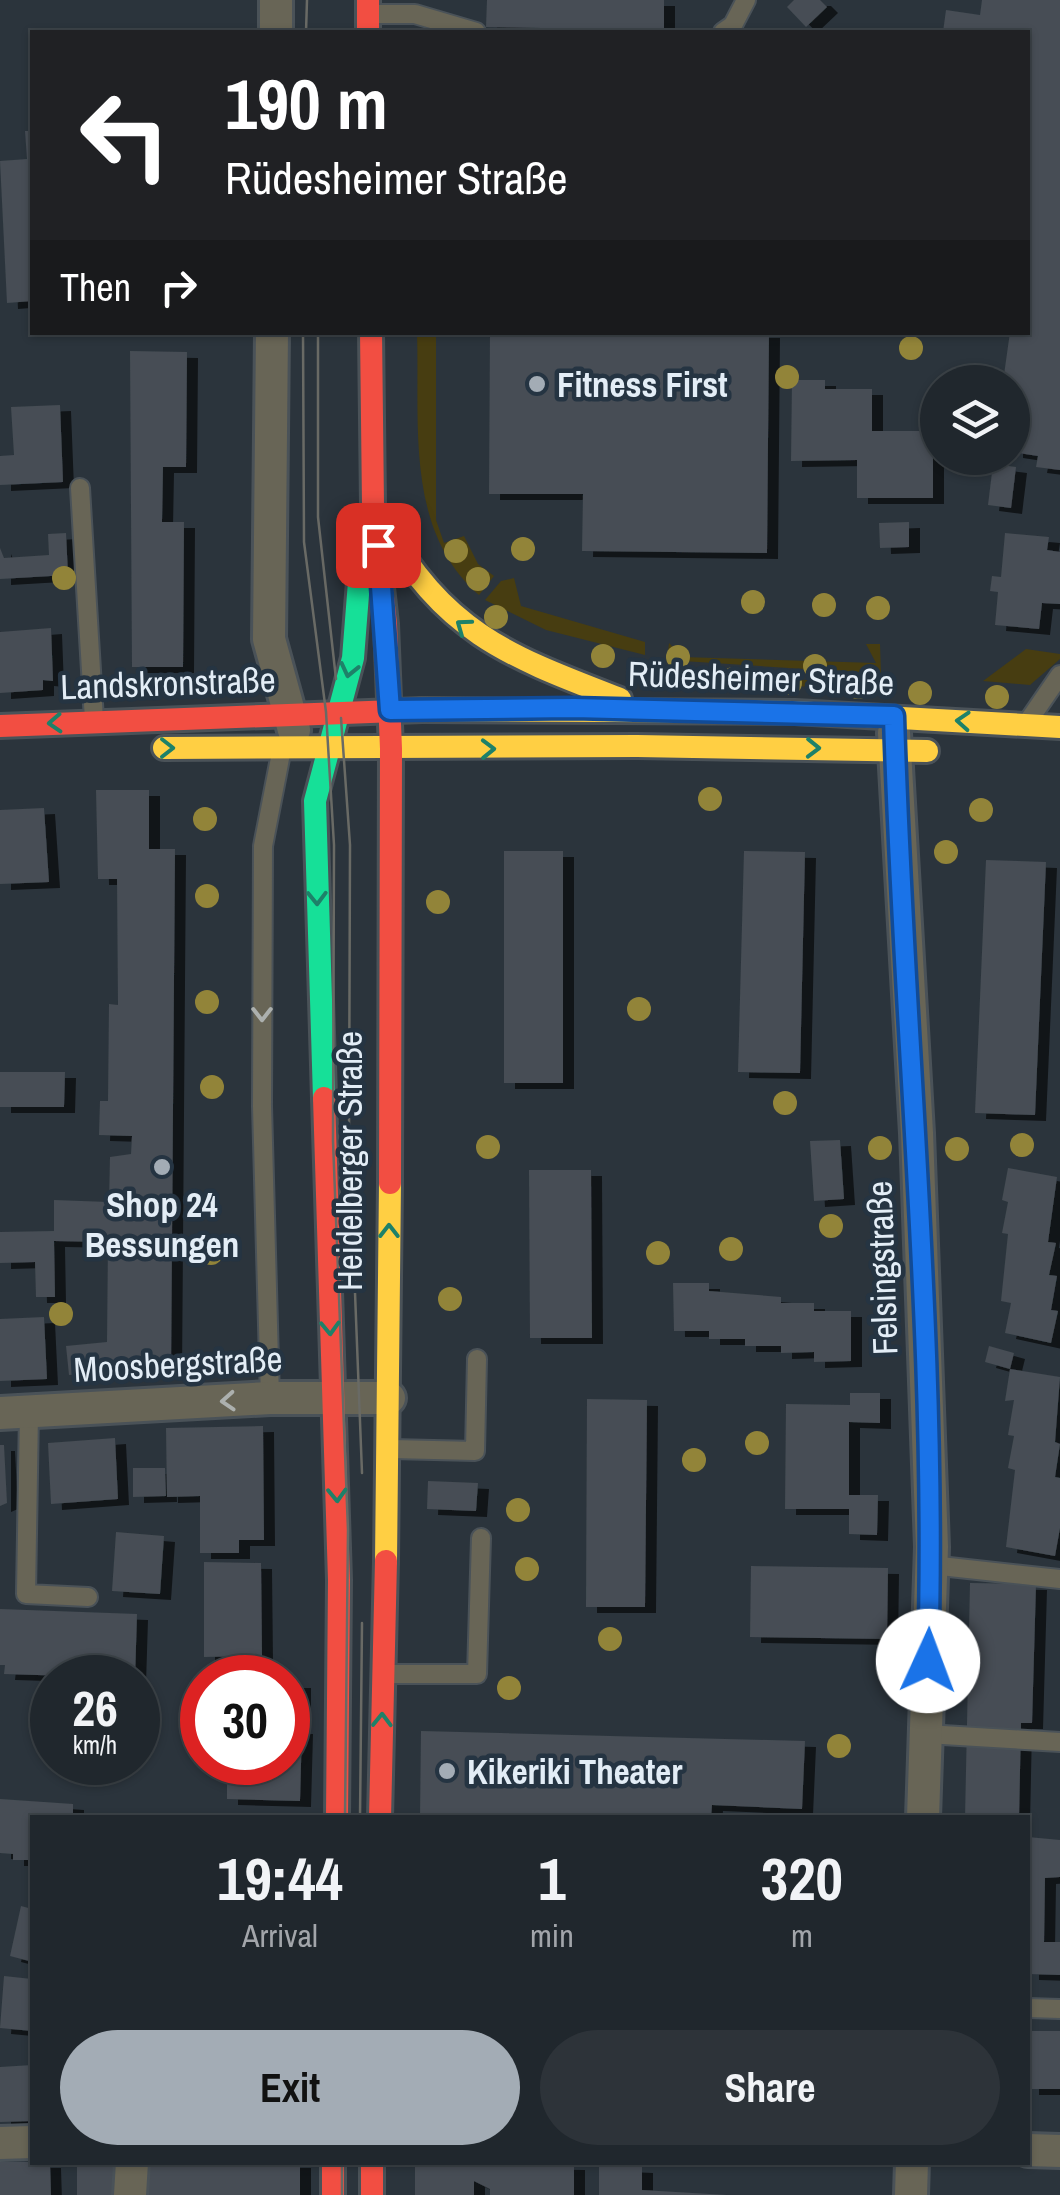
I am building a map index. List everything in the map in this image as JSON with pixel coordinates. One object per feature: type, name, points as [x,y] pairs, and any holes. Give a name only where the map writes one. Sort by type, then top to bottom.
[{"type":"main road","name":"Heidelberger Straße","points":[[337,1815],[340,1580],[361,1398],[391,749],[374,505],[371,335]]},
{"type":"main road","name":"Heidelberger Straße","points":[[304,748],[340,711],[353,658],[358,584],[374,505]]},
{"type":"main road","points":[[374,505],[412,574],[457,624],[523,661],[647,709]]},
{"type":"main road","name":"Rüdesheimer Straße","points":[[340,711],[647,709],[894,732],[950,752]]},
{"type":"main road","name":"Landskronstraße","points":[[0,726],[340,711]]},
{"type":"main road","name":"Rüdesheimer Straße","points":[[304,748],[391,749],[1026,724],[1060,727]]},
{"type":"main road","name":"Landskronstraße","points":[[150,748],[304,748]]},
{"type":"main road","name":"Heidelberger Straße","points":[[315,801],[361,1398],[389,1449],[380,1815]]},
{"type":"main road","points":[[333,2165],[333,2195]]},
{"type":"main road","points":[[372,2165],[372,2195]]},
{"type":"street","points":[[276,0],[276,30]]},
{"type":"street","name":"Heidelberger Straße","points":[[272,335],[269,639],[304,748],[315,801]]},
{"type":"street","name":"Felsingstraße","points":[[894,732],[917,1133],[931,1565],[923,1815]]},
{"type":"street","name":"Moosbergstraße","points":[[14,1413],[270,1398],[361,1398]]},
{"type":"street","points":[[0,2143],[30,2142]]},
{"type":"street","points":[[1030,2150],[1060,2151]]},
{"type":"street","points":[[130,2195],[132,2165]]},
{"type":"street","points":[[911,2195],[912,2165]]},
{"type":"lane","points":[[727,30],[734,26],[746,0]]},
{"type":"lane","points":[[368,16],[422,7],[472,30]]},
{"type":"lane","points":[[80,488],[94,721]]},
{"type":"lane","points":[[1026,724],[1060,675]]},
{"type":"lane","points":[[270,1398],[262,1106],[264,846],[304,748]]},
{"type":"lane","points":[[389,1449],[475,1451],[478,1359]]},
{"type":"lane","points":[[14,1413],[26,1594],[88,1597]]},
{"type":"lane","points":[[383,1674],[478,1674],[482,1538]]},
{"type":"lane","points":[[931,1565],[1060,1579]]},
{"type":"lane","points":[[926,1734],[1060,1742]]},
{"type":"lane","points":[[1030,2008],[1060,2008]]},
{"type":"shaded area","points":[[417,335],[436,335],[436,520],[444,543],[464,536],[478,564],[494,576],[479,595],[455,569],[438,539],[427,507],[418,438]]},
{"type":"shaded area","points":[[514,578],[521,606],[645,642],[645,655],[546,630],[485,600],[501,581]]},
{"type":"shaded area","points":[[669,643],[682,657],[876,663],[866,644],[880,644],[881,674],[667,660]]},
{"type":"shaded area","points":[[1026,649],[1060,654],[1060,659],[1030,685],[983,681]]},
{"type":"shaded area","points":[[709,673],[874,685],[874,692],[709,679]]},
{"type":"building","points":[[487,0],[664,0],[664,30],[486,27]]},
{"type":"building","points":[[794,0],[820,0],[827,7],[806,27],[787,7]]},
{"type":"building","points":[[982,0],[1060,0],[1060,470],[1036,467],[1038,456],[1030,455],[1030,365],[1005,365],[1010,335],[1030,335],[1030,30],[943,30],[946,10],[980,15]]},
{"type":"building","points":[[25,131],[30,131],[30,301],[7,303],[0,161],[27,159]]},
{"type":"building","points":[[490,335],[769,335],[767,553],[582,551],[583,494],[489,494]]},
{"type":"building","points":[[130,351],[187,352],[186,467],[163,467],[162,522],[184,522],[183,667],[132,667]]},
{"type":"building","points":[[792,380],[825,380],[825,389],[872,389],[872,431],[920,431],[920,475],[933,475],[933,498],[857,498],[857,460],[791,461]]},
{"type":"building","points":[[60,405],[63,482],[0,485],[0,456],[14,455],[11,407]]},
{"type":"building","points":[[992,475],[1015,475],[1011,508],[988,505]]},
{"type":"building","points":[[909,522],[909,547],[880,548],[879,523]]},
{"type":"building","points":[[66,533],[68,575],[0,579],[0,548],[4,558],[49,555],[48,534]]},
{"type":"building","points":[[1005,533],[1049,537],[1047,550],[1060,552],[1060,604],[1042,603],[1039,629],[995,625],[998,592],[990,591],[992,576],[1001,577]]},
{"type":"building","points":[[51,628],[53,681],[43,680],[43,690],[0,693],[0,632]]},
{"type":"building","points":[[96,790],[149,790],[149,849],[175,849],[171,1369],[69,1375],[66,1346],[107,1342],[108,1242],[54,1241],[55,1297],[36,1297],[35,1262],[0,1263],[0,1232],[54,1231],[54,1200],[109,1202],[110,1157],[131,1154],[132,1136],[99,1135],[100,1101],[108,1101],[109,1004],[118,1005],[117,879],[98,879]]},
{"type":"building","points":[[44,808],[49,882],[0,884],[0,810]]},
{"type":"building","points":[[504,851],[563,851],[563,1083],[504,1083]]},
{"type":"building","points":[[744,851],[805,852],[800,1073],[738,1072]]},
{"type":"building","points":[[986,860],[1046,862],[1035,1115],[975,1113]]},
{"type":"building","points":[[0,1072],[65,1072],[64,1107],[0,1107]]},
{"type":"building","points":[[840,1140],[844,1199],[814,1201],[810,1141]]},
{"type":"building","points":[[1008,1168],[1057,1177],[1048,1242],[1056,1243],[1049,1275],[1057,1276],[1051,1310],[1058,1311],[1051,1343],[1005,1333],[1011,1303],[1001,1301],[1008,1234],[1002,1233],[1008,1202],[1002,1200]]},
{"type":"building","points":[[529,1170],[591,1170],[592,1338],[530,1338]]},
{"type":"building","points":[[673,1283],[709,1283],[709,1291],[781,1297],[781,1303],[814,1303],[814,1311],[851,1311],[851,1361],[814,1362],[814,1352],[781,1353],[781,1346],[745,1346],[745,1339],[709,1339],[709,1331],[674,1331]]},
{"type":"building","points":[[44,1317],[47,1379],[0,1381],[0,1319]]},
{"type":"building","points":[[989,1346],[1014,1353],[1010,1369],[985,1362]]},
{"type":"building","points":[[1010,1369],[1060,1377],[1055,1442],[1060,1444],[1055,1477],[1060,1478],[1060,1528],[1055,1556],[1006,1547],[1015,1470],[1008,1468],[1014,1436],[1008,1435],[1014,1400],[1005,1401]]},
{"type":"building","points":[[850,1393],[880,1393],[880,1423],[849,1422],[849,1495],[878,1495],[877,1535],[849,1534],[849,1509],[785,1509],[786,1404],[850,1405]]},
{"type":"building","points":[[587,1399],[647,1400],[645,1607],[586,1607]]},
{"type":"building","points":[[263,1426],[264,1540],[239,1540],[239,1553],[200,1553],[200,1496],[167,1497],[166,1428]]},
{"type":"building","points":[[115,1438],[118,1499],[51,1504],[48,1443]]},
{"type":"building","points":[[0,1445],[4,1445],[7,1503],[0,1506]]},
{"type":"building","points":[[133,1468],[165,1468],[166,1496],[133,1497]]},
{"type":"building","points":[[428,1481],[478,1483],[476,1511],[427,1509]]},
{"type":"building","points":[[116,1532],[164,1536],[160,1594],[112,1591]]},
{"type":"building","points":[[204,1562],[261,1563],[262,1655],[204,1655]]},
{"type":"building","points":[[751,1566],[888,1568],[887,1639],[750,1637]]},
{"type":"building","points":[[970,1583],[1036,1584],[1032,1723],[1021,1723],[1019,1815],[965,1815]]},
{"type":"building","points":[[0,1609],[137,1614],[136,1655],[30,1655],[30,1675],[4,1674],[5,1665],[0,1665]]},
{"type":"building","points":[[421,1731],[805,1741],[802,1809],[712,1805],[711,1815],[420,1815]]},
{"type":"building","points":[[227,1785],[300,1785],[300,1801],[227,1799]]},
{"type":"building","points":[[0,1799],[73,1804],[73,1813],[125,1814],[30,1815],[30,1860],[13,1860],[13,1854],[0,1853]]},
{"type":"building","points":[[1030,1837],[1060,1840],[1060,1877],[1045,1878],[1044,1942],[1060,1942],[1060,1975],[1030,1974]]},
{"type":"building","points":[[21,1906],[30,1908],[29,1961],[10,1956]]},
{"type":"building","points":[[4,1976],[30,1979],[30,2031],[0,2028]]},
{"type":"building","points":[[1030,2031],[1060,2031],[1060,2089],[1030,2089]]},
{"type":"building","points":[[30,2065],[30,2121],[0,2122],[0,2067]]},
{"type":"building","points":[[0,2162],[50,2165],[51,2195],[0,2195]]},
{"type":"building","points":[[77,2165],[120,2165],[120,2195],[77,2195]]},
{"type":"building","points":[[145,2165],[300,2165],[300,2195],[143,2195]]},
{"type":"building","points":[[415,2165],[574,2165],[574,2195],[490,2195],[490,2189],[474,2181],[474,2195],[415,2195]]},
{"type":"building","points":[[599,2165],[642,2167],[642,2190],[727,2195],[599,2195]]},
{"type":"tram line","points":[[306,30],[307,0]]},
{"type":"tram line","points":[[303,335],[304,542],[326,712],[334,845],[333,1141],[348,1530],[345,1815]]},
{"type":"tram line","points":[[318,335],[318,517],[336,679]]},
{"type":"tram line","points":[[341,718],[350,845],[349,1138],[362,1473]]},
{"type":"tram line","points":[[360,1815],[362,1623]]},
{"type":"tram line","points":[[342,2165],[342,2195]]},
{"type":"traffic: fast","points":[[324,1098],[315,801],[353,658],[359,582]]},
{"type":"traffic: slow","points":[[382,522],[430,590],[482,636],[511,653],[620,699]]},
{"type":"traffic: slow","points":[[422,710],[795,712],[1060,727]]},
{"type":"traffic: slow","points":[[164,748],[637,746],[927,751]]},
{"type":"traffic: slow","points":[[386,1561],[390,1183]]},
{"type":"traffic: jam","points":[[368,0],[368,30]]},
{"type":"traffic: jam","points":[[371,335],[373,505],[386,624],[391,749],[390,1183]]},
{"type":"traffic: jam","points":[[0,726],[422,710]]},
{"type":"traffic: jam","points":[[324,1098],[339,1580],[337,1815]]},
{"type":"traffic: jam","points":[[380,1815],[386,1561]]},
{"type":"traffic: jam","points":[[333,2165],[333,2195]]},
{"type":"traffic: jam","points":[[372,2165],[372,2195]]},
{"type":"place","name":"Fitness First","points":[[537,384]]},
{"type":"place","name":"Shop 24 Bessungen","points":[[162,1167]]},
{"type":"place","name":"Kikeriki Theater","points":[[447,1771]]},
{"type":"route","points":[[378,545],[390,710],[574,708],[894,716],[915,1095],[932,1547],[928,1661]]}]
